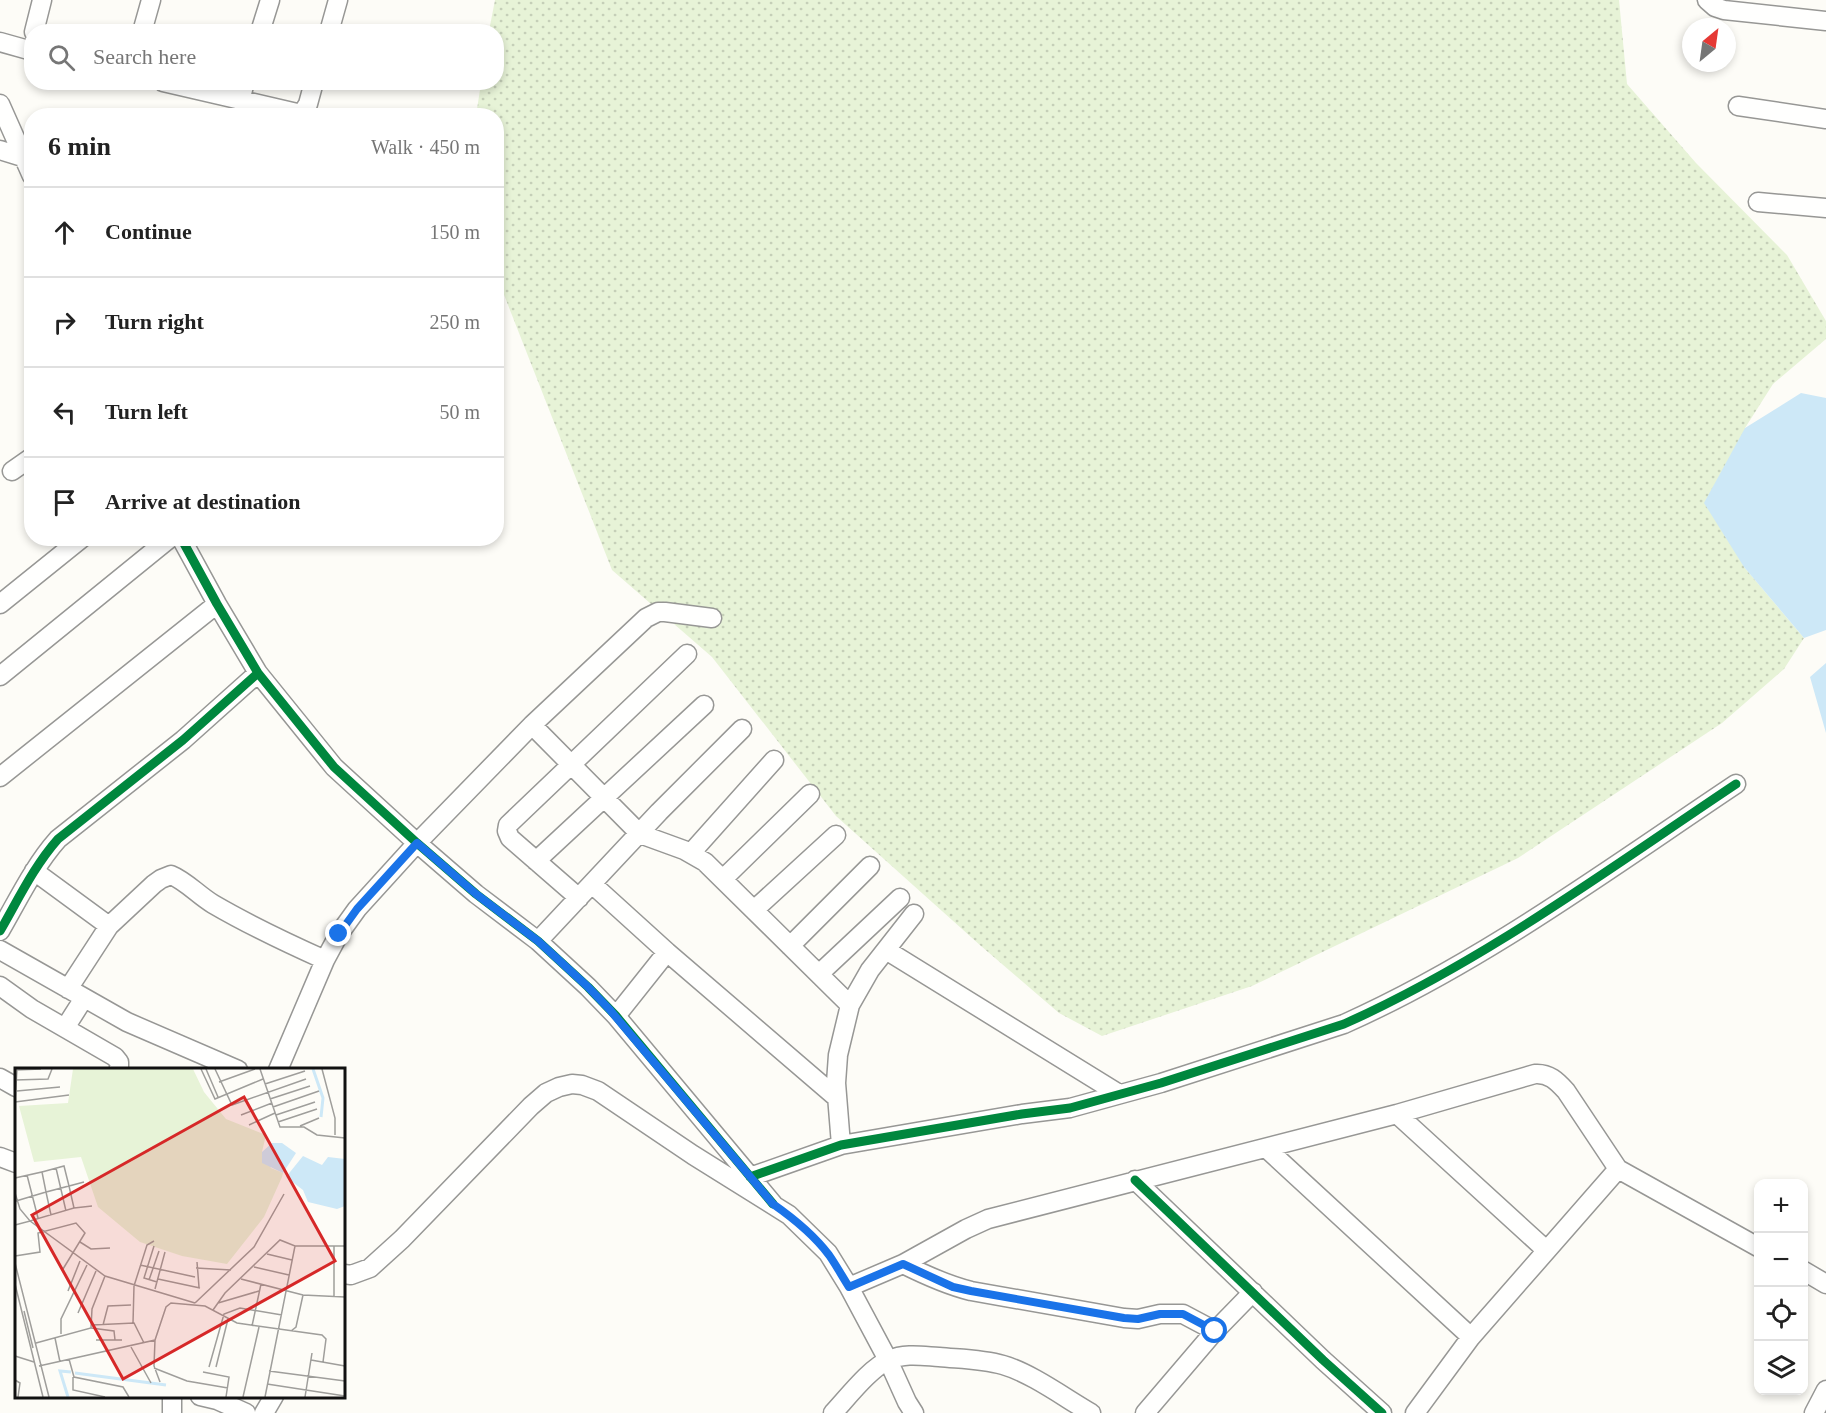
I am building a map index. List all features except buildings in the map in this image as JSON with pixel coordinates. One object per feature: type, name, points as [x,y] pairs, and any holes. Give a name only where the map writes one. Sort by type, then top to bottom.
[{"type":"street","points":[[36,24],[42,0]]},
{"type":"street","points":[[144,24],[152,0]]},
{"type":"street","points":[[262,24],[270,0]]},
{"type":"street","points":[[331,24],[338,0]]},
{"type":"street","points":[[1707,0],[1715,7],[1724,10],[1826,21]]},
{"type":"street","points":[[0,42],[24,46]]},
{"type":"street","points":[[195,90],[271,108]]},
{"type":"street","points":[[240,101],[243,90]]},
{"type":"street","points":[[304,108],[308,104],[312,90]]},
{"type":"street","points":[[0,104],[24,151]]},
{"type":"street","points":[[1738,106],[1826,119]]},
{"type":"street","points":[[0,150],[24,158]]},
{"type":"street","points":[[1758,202],[1826,208]]},
{"type":"street","points":[[12,471],[24,463]]},
{"type":"street","points":[[0,604],[72,546]]},
{"type":"street","points":[[0,676],[160,546]]},
{"type":"street","points":[[185,546],[258,673],[334,767],[476,894],[538,941],[572,971],[616,1016],[773,1204]]},
{"type":"street","points":[[0,777],[217,604]]},
{"type":"street","points":[[279,1068],[325,960],[339,934],[357,909],[417,843],[532,725],[652,615],[664,612],[712,618]]},
{"type":"street","points":[[579,898],[510,838],[507,831],[508,825],[687,654]]},
{"type":"street","points":[[0,931],[34,871],[58,839],[183,740],[258,673]]},
{"type":"street","points":[[536,861],[704,705]]},
{"type":"street","points":[[532,725],[640,834],[691,853],[705,862],[850,1005]]},
{"type":"street","points":[[538,941],[659,812],[742,729]]},
{"type":"street","points":[[691,853],[774,760]]},
{"type":"street","points":[[750,1177],[841,1145],[1070,1108],[1161,1083],[1316,1034],[1372,1011],[1473,957],[1736,784]]},
{"type":"street","points":[[723,879],[810,794]]},
{"type":"street","points":[[754,910],[836,835]]},
{"type":"street","points":[[790,946],[870,866]]},
{"type":"street","points":[[34,871],[109,926]]},
{"type":"street","points":[[68,989],[109,926],[160,879],[171,875],[235,916],[325,960]]},
{"type":"street","points":[[592,884],[667,952],[837,1098]]},
{"type":"street","points":[[819,974],[900,898]]},
{"type":"street","points":[[841,1145],[836,1083],[838,1054],[850,1005],[870,970],[914,914]]},
{"type":"street","points":[[0,950],[135,1026],[233,1068]]},
{"type":"street","points":[[886,950],[1119,1094]]},
{"type":"street","points":[[616,1016],[667,952]]},
{"type":"street","points":[[0,986],[32,1009],[115,1057],[119,1062],[119,1068]]},
{"type":"street","points":[[65,1028],[84,998]]},
{"type":"street","points":[[849,1287],[903,1264],[988,1219],[1397,1114],[1540,1073],[1555,1080],[1566,1091],[1618,1169],[1754,1245]]},
{"type":"street","points":[[0,1078],[15,1086]]},
{"type":"street","points":[[346,1279],[370,1268],[402,1239],[546,1093],[572,1084],[582,1085],[597,1091],[693,1155],[773,1204],[807,1232],[828,1253],[849,1287],[888,1360],[906,1409]]},
{"type":"street","points":[[1397,1114],[1546,1250]]},
{"type":"street","points":[[1266,1148],[1471,1337]]},
{"type":"street","points":[[0,1157],[15,1163]]},
{"type":"street","points":[[1415,1413],[1471,1337],[1618,1169]]},
{"type":"street","points":[[1135,1180],[1323,1360],[1382,1413]]},
{"type":"street","points":[[903,1264],[944,1283],[971,1291],[1124,1318],[1138,1319],[1160,1314],[1183,1314],[1215,1331]]},
{"type":"street","points":[[1808,1274],[1826,1284]]},
{"type":"street","points":[[1145,1413],[1215,1331],[1253,1292]]},
{"type":"street","points":[[833,1413],[874,1370],[888,1360],[914,1355],[1005,1365],[1091,1413]]},
{"type":"street","points":[[208,1398],[246,1413]]},
{"type":"street","points":[[264,1413],[272,1398]]},
{"type":"green space","points":[[495,0],[1619,0],[1627,84],[1696,163],[1787,255],[1826,321],[1826,339],[1773,384],[1745,428],[1744,567],[1804,638],[1784,669],[1722,723],[1518,858],[1252,986],[1102,1036],[1059,1013],[836,816],[712,657],[612,570],[504,295],[504,108],[477,108],[480,90],[504,90],[504,24],[490,24]]},
{"type":"water","points":[[1801,393],[1826,398],[1826,630],[1804,638],[1744,567],[1704,503],[1745,428]]},
{"type":"water","points":[[1826,663],[1826,733],[1810,677]]},
{"type":"cycle path","points":[[185,546],[258,673],[334,767],[417,843],[476,894],[538,941],[588,987],[616,1016],[773,1204]]},
{"type":"cycle path","points":[[0,931],[34,872],[58,839],[183,740],[258,673]]},
{"type":"cycle path","points":[[750,1177],[841,1145],[1070,1108],[1161,1083],[1344,1024],[1396,999],[1496,943],[1593,881],[1736,784]]},
{"type":"cycle path","points":[[1135,1180],[1323,1360],[1382,1413]]},
{"type":"route","points":[[339,934],[357,909],[417,843],[476,894],[553,953],[610,1010],[773,1204],[789,1215],[828,1253],[849,1287],[903,1264],[953,1287],[971,1291],[1124,1318],[1138,1319],[1160,1314],[1183,1314],[1215,1331]]}]
